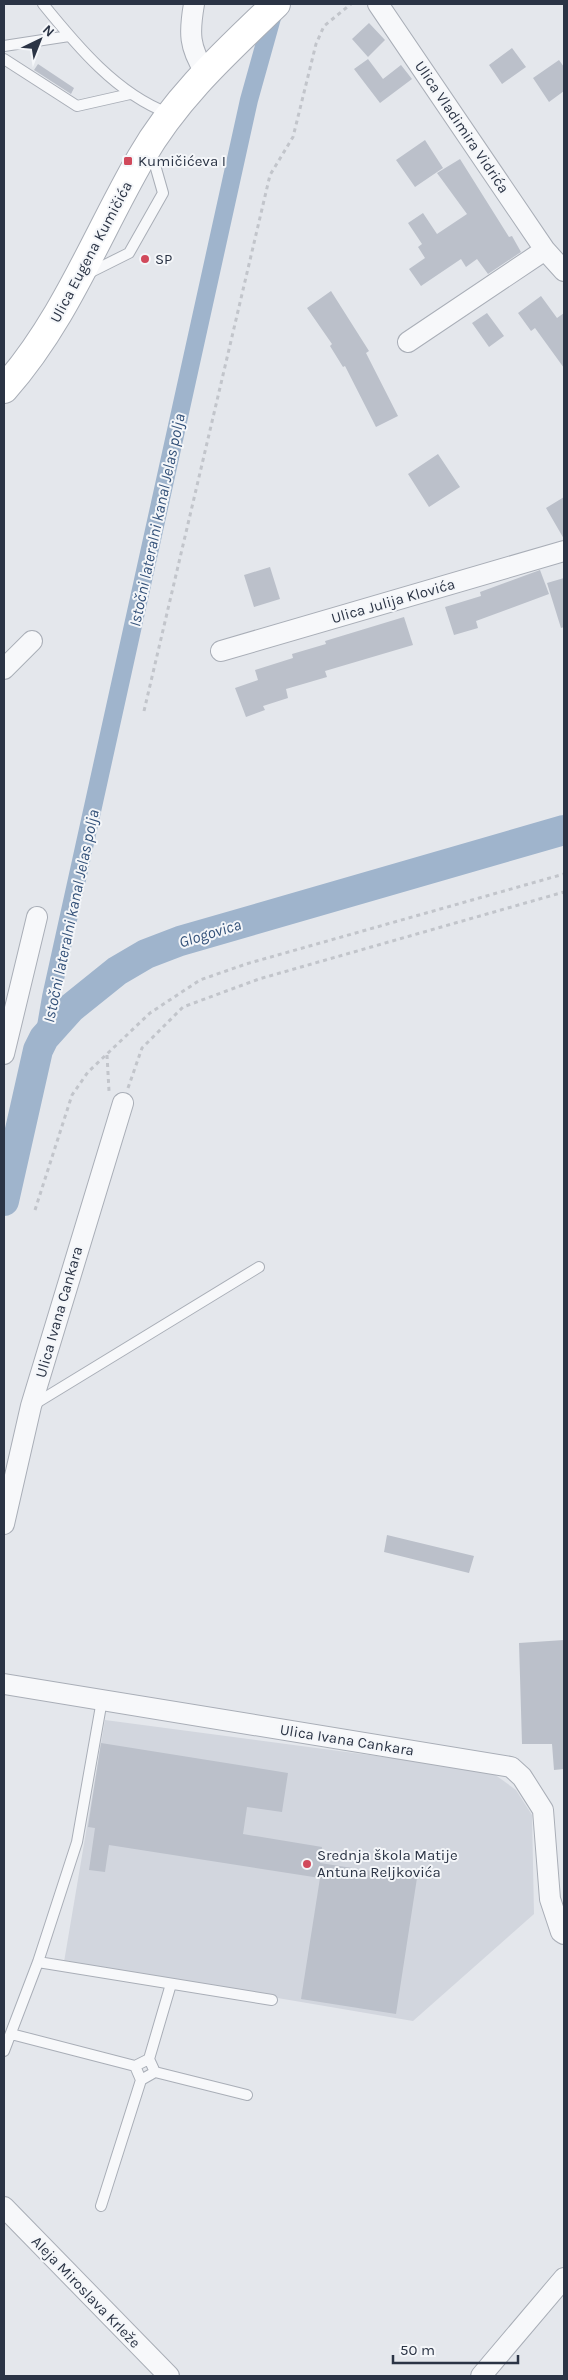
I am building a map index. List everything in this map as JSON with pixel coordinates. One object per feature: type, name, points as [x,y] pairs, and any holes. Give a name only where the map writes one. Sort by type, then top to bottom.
[{"type":"main road","name":"Ulica Eugena Kumičića","points":[[4,389],[47,334],[149,145],[169,114],[205,72],[276,4]]},
{"type":"street","points":[[194,4],[190,26],[193,53],[205,72]]},
{"type":"street","name":"Ulica Vladimira Vidrića","points":[[378,4],[545,250],[564,271]]},
{"type":"street","points":[[408,342],[545,250]]},
{"type":"street","name":"Ulica Julija Klovića","points":[[221,651],[564,551]]},
{"type":"street","points":[[4,669],[32,641]]},
{"type":"street","points":[[4,1054],[37,917]]},
{"type":"street","name":"Ulica Ivana Cankara","points":[[4,1524],[32,1406],[123,1103]]},
{"type":"street","name":"Ulica Ivana Cankara","points":[[4,1684],[511,1767],[522,1777],[543,1810],[550,1899],[561,1932],[564,1934]]},
{"type":"street","name":"Aleja Miroslava Krleže","points":[[4,2207],[169,2376]]},
{"type":"street","points":[[481,2376],[564,2278]]},
{"type":"lane","points":[[43,4],[69,36],[130,94],[148,106],[169,114]]},
{"type":"lane","points":[[4,46],[69,36]]},
{"type":"lane","points":[[4,59],[77,106],[130,94]]},
{"type":"lane","points":[[79,277],[129,253],[163,193],[149,145]]},
{"type":"lane","points":[[32,1406],[259,1267]]},
{"type":"lane","points":[[4,2051],[38,1962],[77,1842],[102,1700]]},
{"type":"lane","points":[[38,1962],[272,2000]]},
{"type":"lane","points":[[11,2034],[135,2066],[148,2059],[171,1984]]},
{"type":"lane","points":[[148,2059],[155,2072]]},
{"type":"lane","points":[[101,2206],[140,2080],[135,2066]]},
{"type":"lane","points":[[140,2080],[155,2072],[247,2095]]},
{"type":"path","points":[[144,711],[270,175],[293,137],[316,44],[324,26],[351,4]]},
{"type":"path","points":[[35,1210],[72,1095],[88,1072],[150,1013],[200,980],[246,964],[564,874]]},
{"type":"path","points":[[123,1103],[142,1048],[183,1007],[259,979],[564,892]]},
{"type":"shaded area","name":"Srednja škola Matije Antuna Reljkovića","points":[[105,1720],[490,1771],[516,1790],[532,1815],[534,1914],[413,2021],[64,1962]]},
{"type":"building","points":[[369,23],[385,40],[368,57],[352,39]]},
{"type":"building","points":[[512,48],[526,67],[502,84],[489,65]]},
{"type":"building","points":[[368,59],[383,79],[401,65],[412,79],[380,103],[354,69]]},
{"type":"building","points":[[559,60],[564,67],[564,91],[549,102],[533,78]]},
{"type":"building","points":[[38,64],[74,88],[71,94],[34,70]]},
{"type":"building","points":[[425,140],[443,168],[415,187],[396,160]]},
{"type":"building","points":[[460,159],[509,237],[512,236],[521,252],[488,274],[477,259],[466,267],[461,259],[421,286],[409,269],[425,258],[418,247],[422,244],[408,223],[423,213],[437,234],[467,214],[437,173]]},
{"type":"building","points":[[331,291],[369,351],[366,353],[398,416],[376,427],[345,366],[343,367],[330,346],[332,344],[307,308]]},
{"type":"building","points":[[541,296],[557,318],[564,313],[564,368],[535,328],[531,331],[518,313]]},
{"type":"building","points":[[487,313],[504,336],[489,347],[472,323]]},
{"type":"building","points":[[438,454],[460,487],[429,507],[408,474]]},
{"type":"building","points":[[564,497],[564,539],[546,508]]},
{"type":"building","points":[[270,567],[280,599],[254,607],[244,575]]},
{"type":"building","points":[[540,570],[549,594],[476,621],[478,628],[454,635],[445,607],[481,596],[480,592]]},
{"type":"building","points":[[564,578],[564,627],[561,628],[547,583]]},
{"type":"building","points":[[404,617],[413,645],[325,671],[327,677],[286,689],[288,698],[263,706],[265,710],[246,717],[235,688],[258,680],[255,670],[293,658],[292,654],[326,644],[325,641]]},
{"type":"building","points":[[387,1535],[474,1556],[469,1573],[384,1552]]},
{"type":"building","points":[[564,1640],[564,1769],[554,1770],[552,1744],[522,1744],[519,1643]]},
{"type":"building","points":[[101,1743],[288,1773],[282,1812],[247,1807],[243,1834],[322,1847],[320,1863],[417,1878],[396,2014],[301,1999],[320,1878],[109,1845],[105,1872],[89,1870],[95,1828],[88,1827]]},
{"type":"waterway","name":"Istočni lateralni kanal Jelas polja","points":[[44,1038],[51,997],[249,100],[275,7]]},
{"type":"waterway","name":"Glogovica","points":[[4,1201],[38,1050],[44,1038],[71,1008],[117,971],[146,954],[180,941],[564,830]]},
{"type":"place","name":"Kumičićeva I","points":[[128,161]]},
{"type":"place","name":"SP","points":[[145,259]]},
{"type":"place","name":"Srednja škola Matije Antuna Reljkovića","points":[[307,1864]]}]
